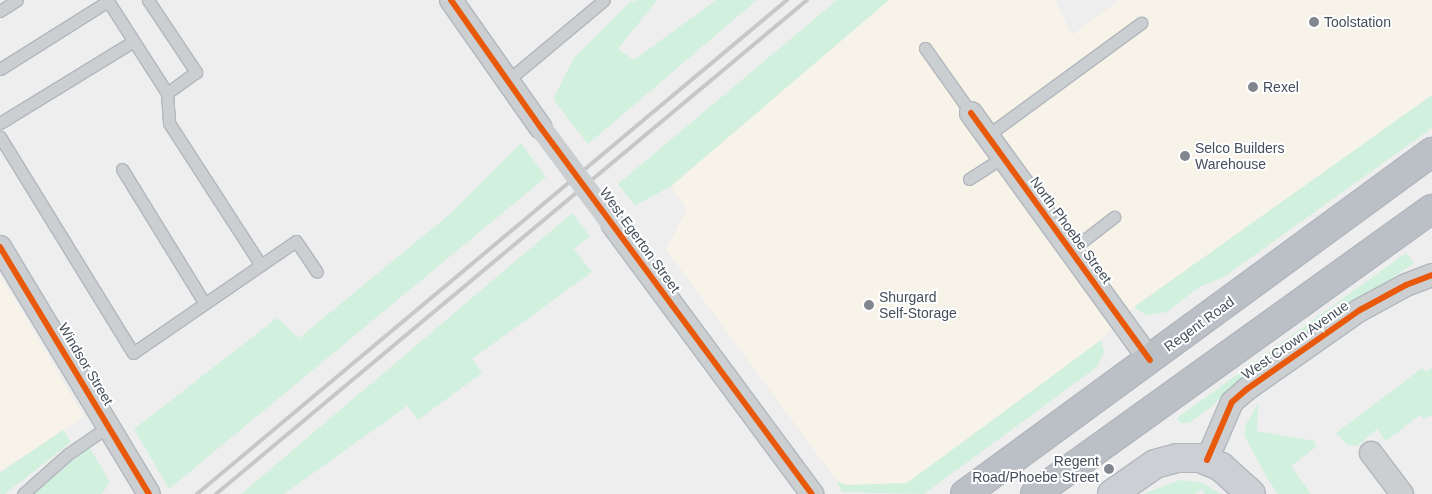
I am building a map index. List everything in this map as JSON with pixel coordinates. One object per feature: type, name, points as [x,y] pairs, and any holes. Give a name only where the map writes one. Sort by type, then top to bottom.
[{"type":"highway","name":"Regent Road","points":[[965,494],[1432,152]]},
{"type":"highway","points":[[1035,494],[1432,208]]},
{"type":"street","name":"West Egerton Street","points":[[451,0],[541,128],[812,494]]},
{"type":"street","name":"North Phoebe Street","points":[[971,113],[1150,360]]},
{"type":"street","name":"Windsor Street","points":[[0,247],[149,494]]},
{"type":"street","name":"West Crown Avenue","points":[[1207,460],[1232,402],[1247,389],[1360,310],[1406,285],[1432,275]]},
{"type":"street","points":[[1371,453],[1402,494]]},
{"type":"street","points":[[1112,494],[1155,464],[1177,458],[1207,460],[1221,467],[1251,494]]},
{"type":"lane","points":[[0,11],[18,0]]},
{"type":"lane","points":[[148,0],[196,72],[167,93]]},
{"type":"lane","points":[[507,81],[604,0]]},
{"type":"lane","points":[[0,68],[107,1],[167,93],[169,123],[261,265]]},
{"type":"lane","points":[[988,135],[1142,23]]},
{"type":"lane","points":[[0,123],[132,42]]},
{"type":"lane","points":[[925,48],[971,113]]},
{"type":"lane","points":[[0,137],[133,353],[296,241],[317,272]]},
{"type":"lane","points":[[969,179],[1003,157]]},
{"type":"lane","points":[[122,169],[205,304]]},
{"type":"lane","points":[[1070,251],[1114,217]]},
{"type":"lane","points":[[23,494],[68,454],[109,426]]},
{"type":"shaded area","points":[[889,0],[1055,0],[1072,35],[1119,0],[1432,0],[1432,95],[1134,307],[1101,340],[907,483],[847,485],[837,481],[666,249],[687,210],[671,186]]},
{"type":"shaded area","points":[[0,275],[84,417],[0,471]]},
{"type":"green space","points":[[657,0],[618,49],[634,60],[716,0],[757,0],[588,144],[553,99],[574,58],[630,2]]},
{"type":"green space","points":[[837,0],[889,0],[671,186],[635,206],[618,184]]},
{"type":"green space","points":[[1432,95],[1432,128],[1224,277],[1199,287],[1167,312],[1146,315],[1134,307]]},
{"type":"green space","points":[[521,143],[546,177],[169,489],[134,429],[277,318],[299,338],[450,214]]},
{"type":"green space","points":[[572,213],[590,236],[574,249],[592,272],[472,359],[482,373],[418,420],[407,406],[284,494],[241,494]]},
{"type":"green space","points":[[1406,253],[1414,263],[1225,392],[1214,405],[1189,423],[1181,423],[1177,418]]},
{"type":"green space","points":[[1101,340],[1104,352],[1097,367],[924,494],[842,492],[837,481],[847,485],[907,483]]},
{"type":"green space","points":[[1422,368],[1426,372],[1432,368],[1432,414],[1424,420],[1420,415],[1386,441],[1377,429],[1357,446],[1347,445],[1336,433]]},
{"type":"green space","points":[[1258,404],[1257,431],[1315,441],[1316,447],[1291,466],[1311,494],[1278,494],[1267,478],[1244,435],[1246,424]]},
{"type":"green space","points":[[63,430],[71,442],[5,494],[0,494],[0,473]]},
{"type":"green space","points":[[89,447],[110,482],[102,494],[32,494]]},
{"type":"green space","points":[[1180,480],[1203,483],[1221,494],[1205,494],[1202,489],[1195,494],[1143,494]]},
{"type":"railway","points":[[197,494],[787,0]]},
{"type":"railway","points":[[216,494],[807,0]]},
{"type":"cycle path","points":[[451,0],[541,128],[812,494]]},
{"type":"cycle path","points":[[971,113],[1150,360]]},
{"type":"cycle path","points":[[0,247],[149,494]]},
{"type":"cycle path","points":[[1207,460],[1232,402],[1247,389],[1360,310],[1406,285],[1432,275]]},
{"type":"place","name":"Toolstation","points":[[1314,22]]},
{"type":"place","name":"Rexel","points":[[1253,87]]},
{"type":"place","name":"Selco Builders Warehouse","points":[[1185,156]]},
{"type":"place","name":"Shurgard Self-Storage","points":[[869,305]]},
{"type":"place","name":"Regent Road/Phoebe Street","points":[[1109,469]]}]
